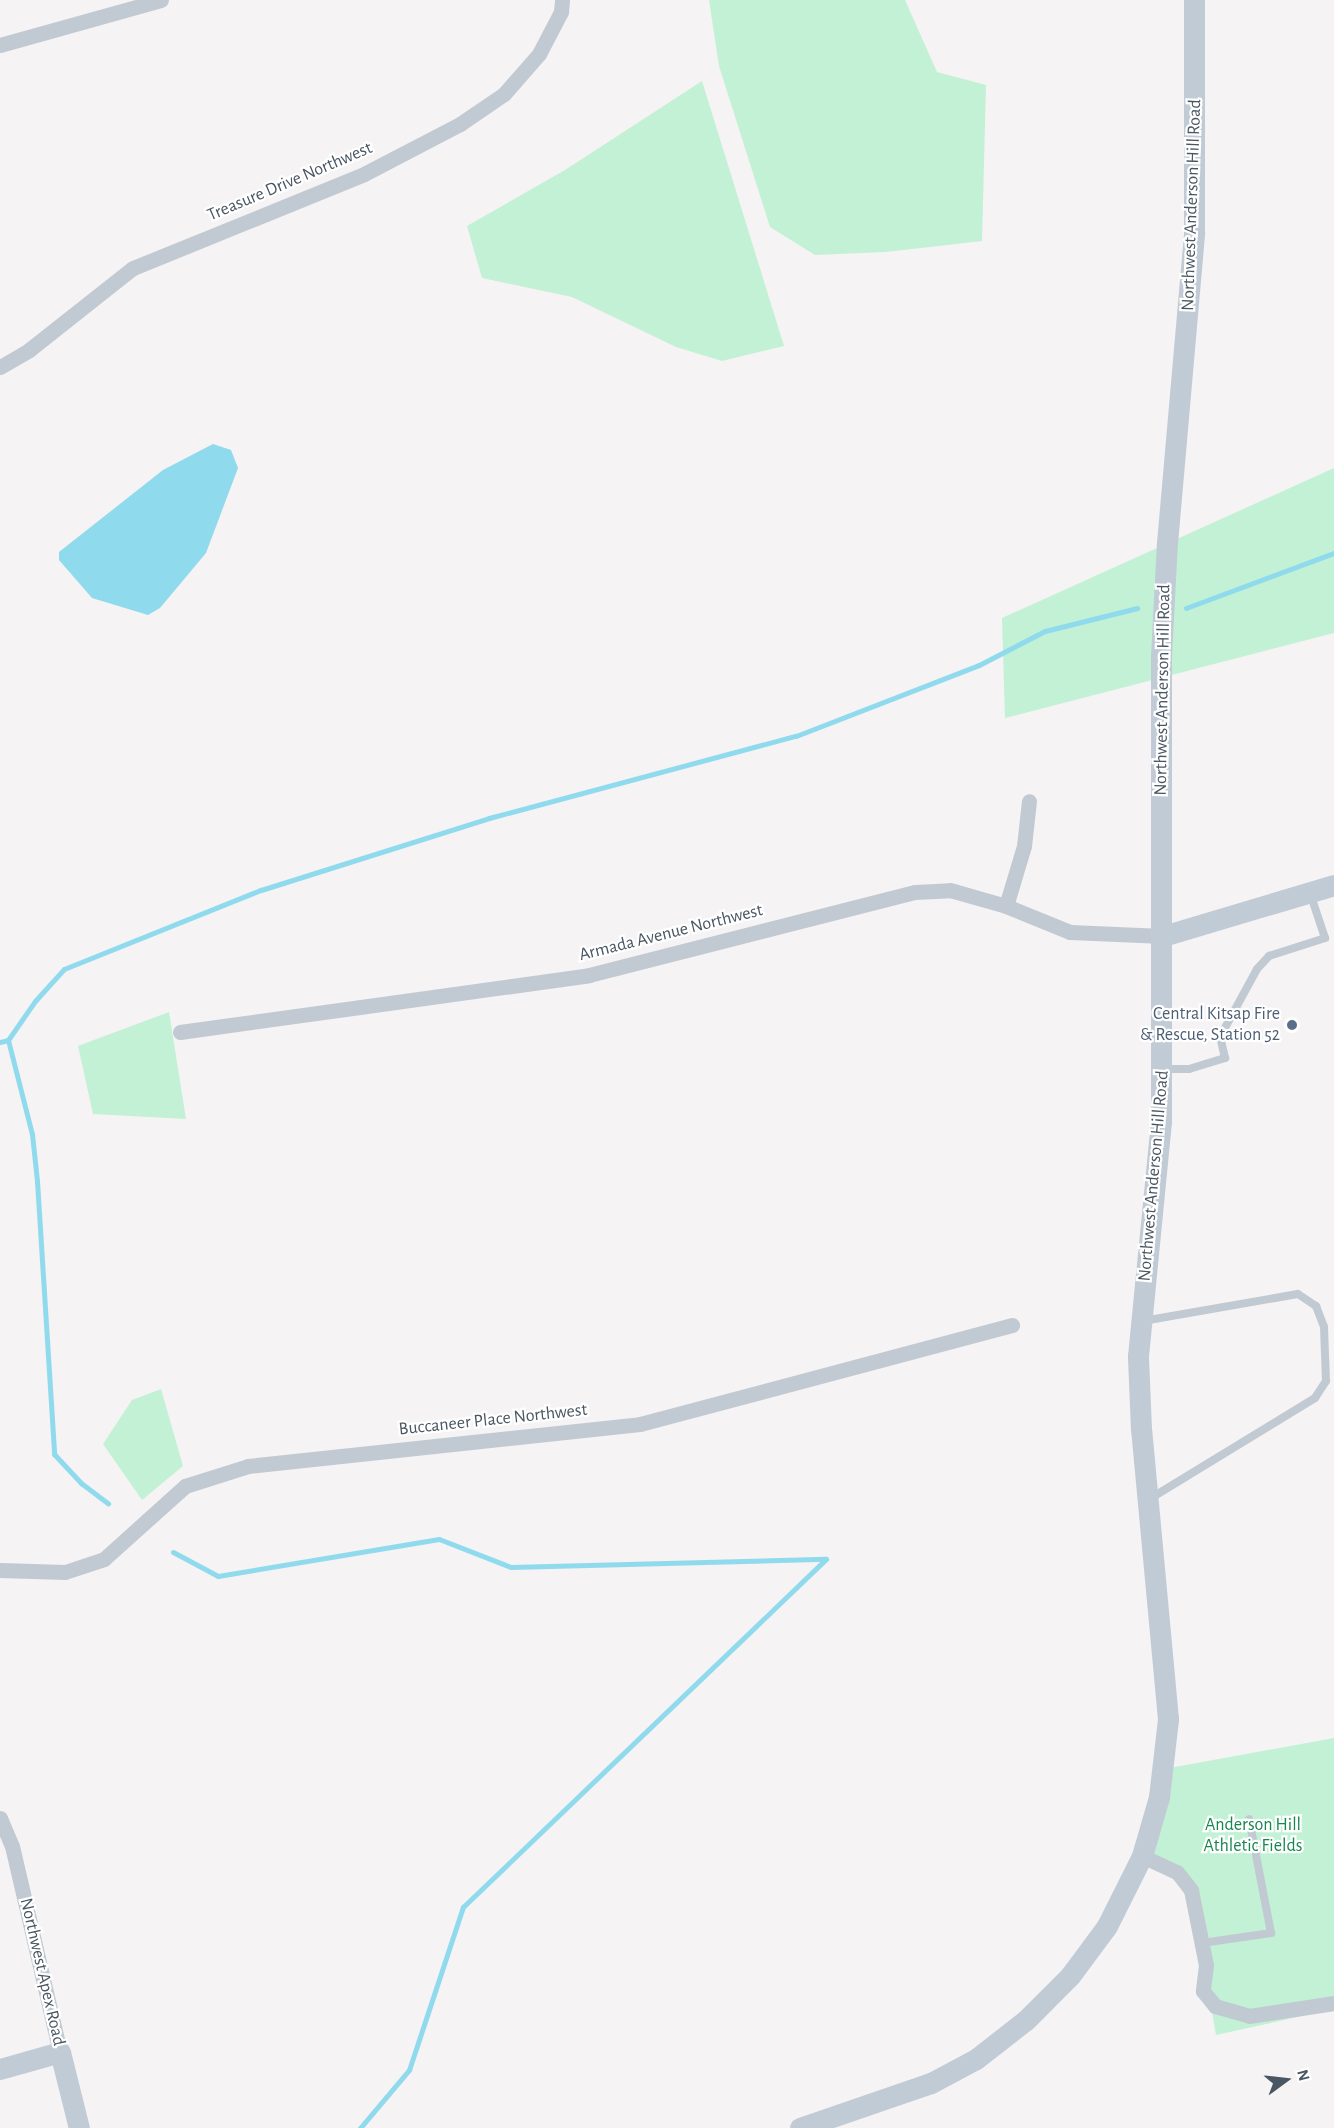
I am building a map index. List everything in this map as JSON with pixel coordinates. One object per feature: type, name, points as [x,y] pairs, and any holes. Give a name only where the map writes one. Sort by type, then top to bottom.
[{"type":"main road","name":"Northwest Anderson Hill Road","points":[[800,2128],[931,2083],[976,2059],[1010,2033],[1056,1992],[1083,1960],[1118,1908],[1142,1856],[1159,1797],[1168,1719],[1138,1388],[1141,1321],[1160,1146],[1163,1069],[1162,645],[1194,232],[1194,0]]},
{"type":"main road","points":[[1163,936],[1334,885]]},
{"type":"main road","points":[[0,2069],[60,2052]]},
{"type":"main road","name":"Northwest Apex Road","points":[[60,2052],[79,2128]]},
{"type":"street","points":[[0,45],[161,0]]},
{"type":"street","name":"Treasure Drive Northwest","points":[[0,367],[29,350],[133,268],[364,174],[460,124],[504,94],[539,54],[561,12],[562,0]]},
{"type":"street","points":[[1006,906],[1024,846],[1029,801]]},
{"type":"street","name":"Armada Avenue Northwest","points":[[180,1032],[589,975],[915,892],[950,890],[1006,906],[1070,932],[1163,936]]},
{"type":"street","name":"Buccaneer Place Northwest","points":[[0,1570],[65,1572],[104,1559],[185,1485],[248,1466],[640,1424],[1012,1325]]},
{"type":"street","name":"Northwest Apex Road","points":[[0,1818],[17,1868],[60,2052]]},
{"type":"street","points":[[1142,1856],[1185,1880],[1196,1901],[1206,1965],[1203,1991],[1215,2006],[1249,2016],[1334,2003]]},
{"type":"lane","points":[[1163,1069],[1189,1069],[1225,1058],[1220,1037],[1257,969],[1269,956],[1325,939],[1310,892]]},
{"type":"lane","points":[[1141,1321],[1298,1294],[1316,1306],[1324,1327],[1325,1346],[1326,1381],[1316,1398],[1147,1500]]},
{"type":"lane","points":[[1202,1943],[1271,1933],[1249,1819]]},
{"type":"green space","points":[[709,0],[905,0],[937,72],[986,85],[982,241],[886,252],[815,255],[770,227],[719,66]]},
{"type":"green space","points":[[702,81],[784,346],[722,361],[676,347],[572,297],[482,278],[467,226],[565,170]]},
{"type":"green space","points":[[1334,468],[1334,633],[1005,718],[1002,618]]},
{"type":"green space","points":[[169,1012],[186,1119],[93,1114],[78,1046]]},
{"type":"green space","points":[[161,1389],[183,1466],[142,1500],[103,1444],[132,1400]]},
{"type":"green space","name":"Anderson Hill Athletic Fields","points":[[1334,1738],[1334,2009],[1216,2035],[1191,1890],[1142,1856],[1164,1769]]},
{"type":"water","points":[[213,444],[231,450],[238,468],[206,553],[160,608],[148,615],[92,598],[59,560],[59,552],[163,470]]},
{"type":"waterway","points":[[1186,608],[1334,553]]},
{"type":"waterway","points":[[0,1042],[8,1040],[35,1001],[64,969],[261,890],[489,818],[796,736],[979,665],[1045,631],[1137,608]]},
{"type":"waterway","points":[[8,1040],[32,1134],[54,1454],[81,1483],[108,1503]]},
{"type":"waterway","points":[[173,1552],[218,1576],[439,1539],[511,1567],[826,1559]]},
{"type":"waterway","points":[[360,2128],[409,2070],[463,1907],[826,1559]]},
{"type":"place","name":"Central Kitsap Fire & Rescue, Station 52","points":[[1292,1025]]}]
